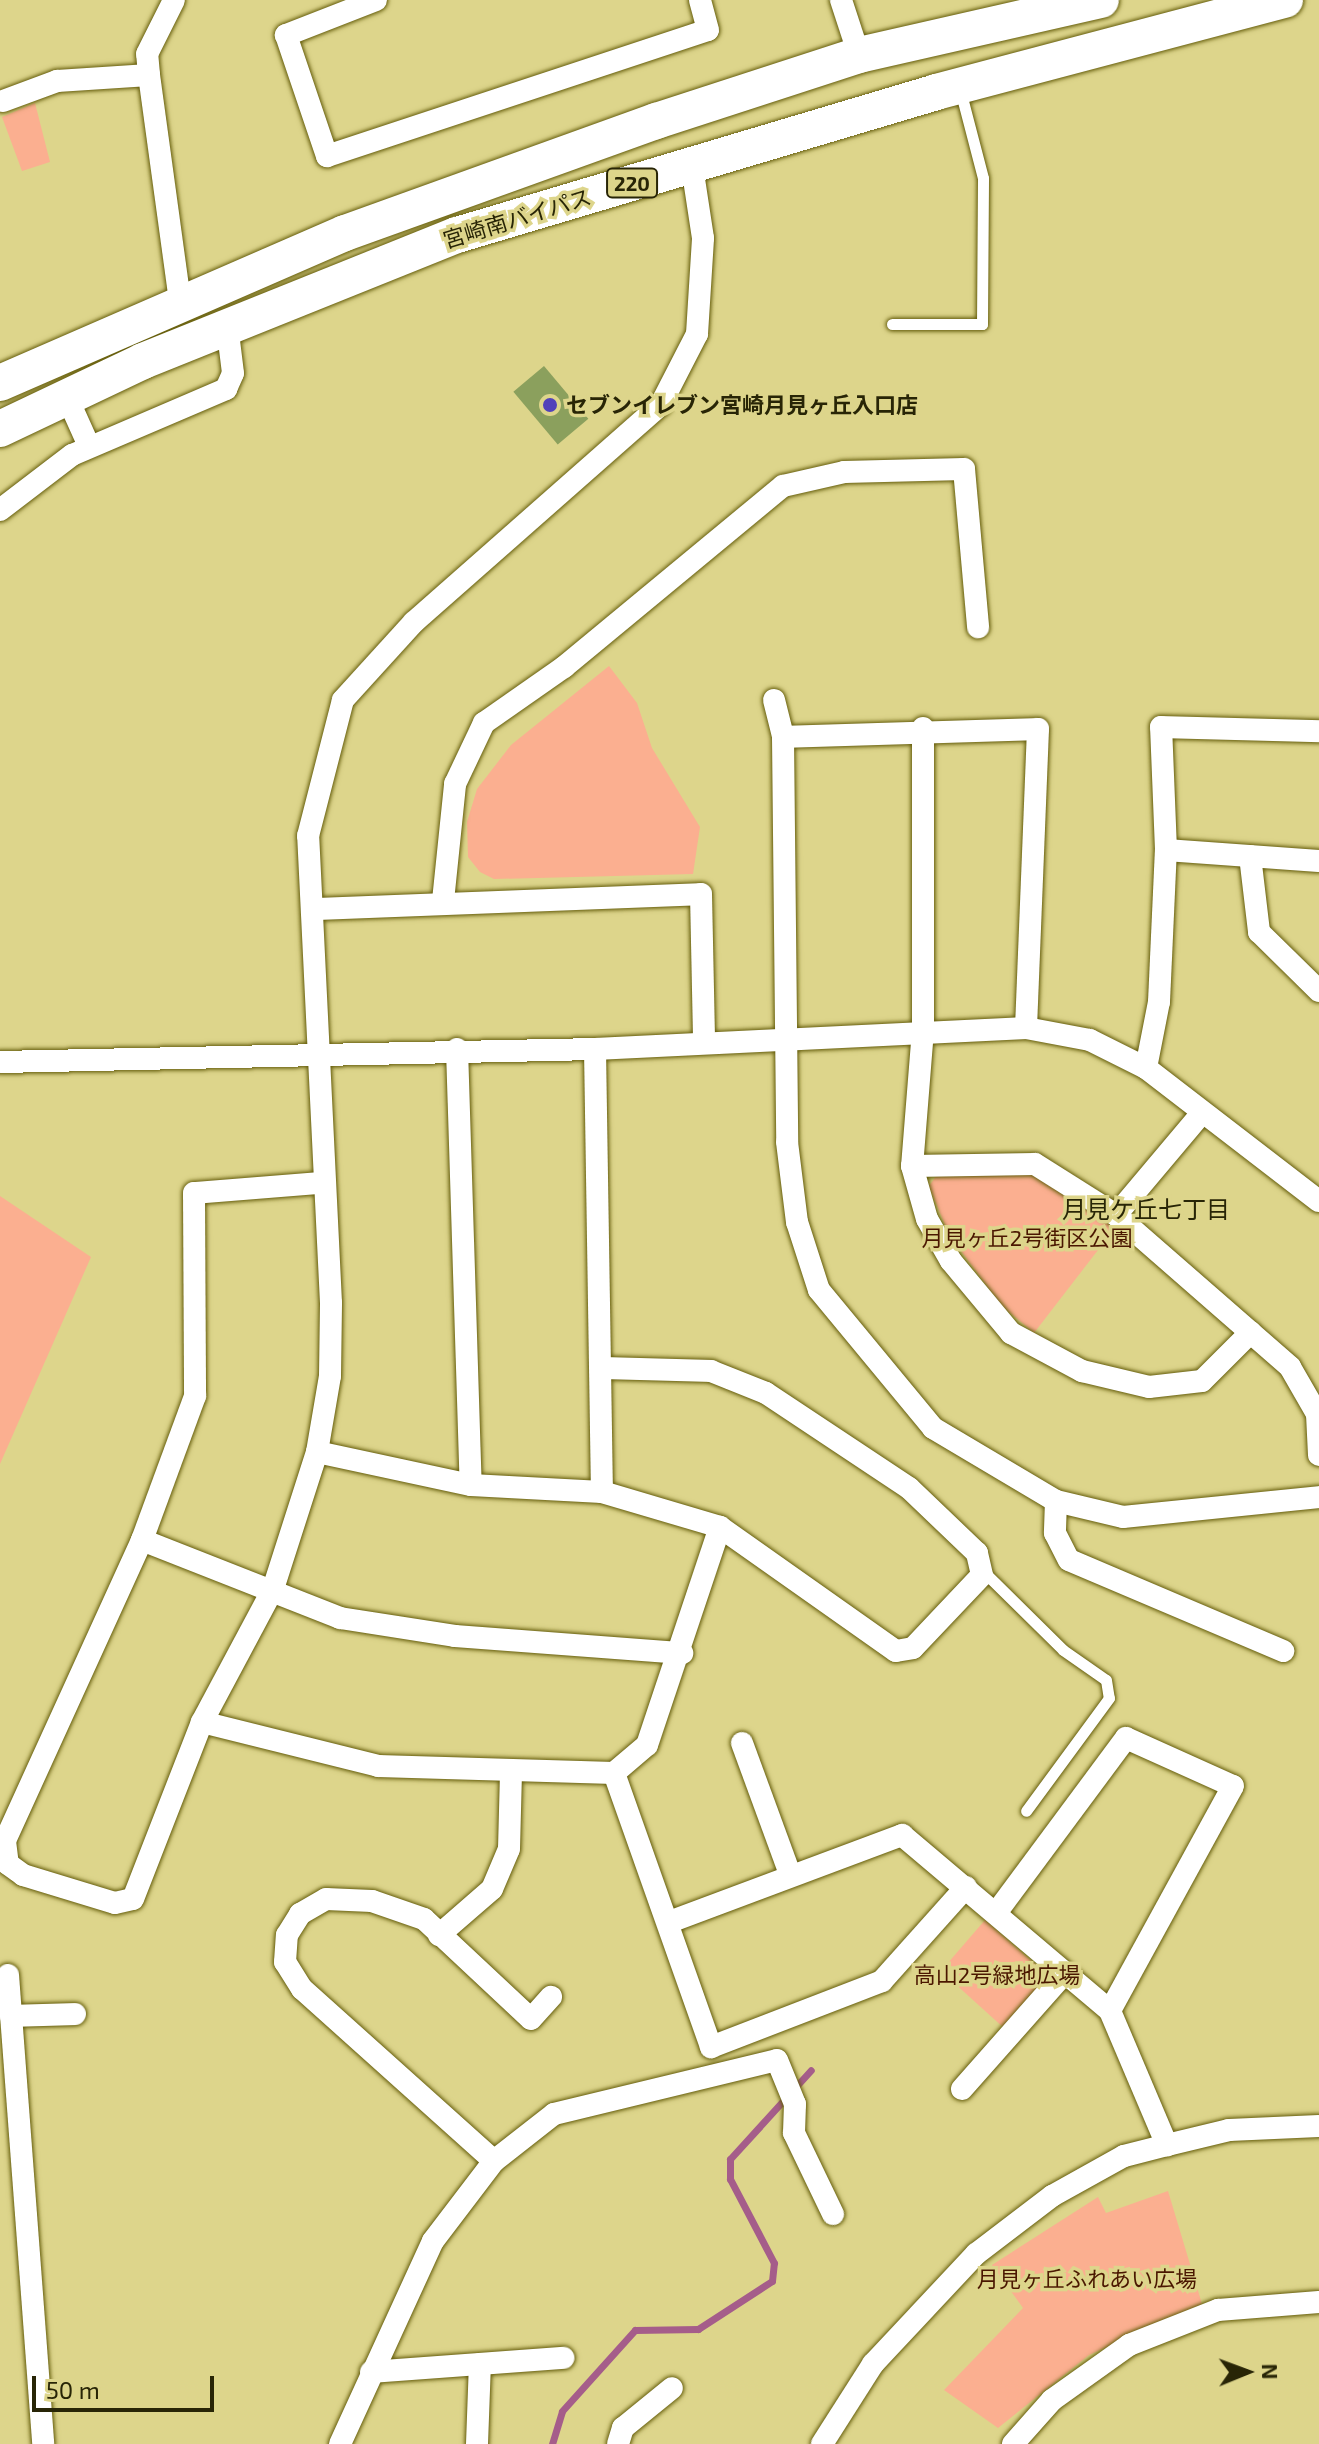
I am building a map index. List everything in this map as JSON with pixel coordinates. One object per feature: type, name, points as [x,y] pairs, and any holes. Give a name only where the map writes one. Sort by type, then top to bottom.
[{"type":"highway","name":"宮崎南バイパス","points":[[0,383],[180,302],[360,228],[859,55],[1101,0]]},
{"type":"highway","name":"宮崎南バイパス","points":[[0,429],[227,325],[457,235],[959,86],[1285,0]]},
{"type":"street","points":[[174,0],[147,54],[180,302]]},
{"type":"street","points":[[376,0],[286,35],[327,156],[708,30],[700,0]]},
{"type":"street","points":[[841,0],[859,55]]},
{"type":"street","points":[[3,101],[57,81],[149,75]]},
{"type":"street","points":[[319,1183],[194,1193],[195,1396],[142,1540],[5,1841],[8,1864],[23,1875],[129,1903],[202,1722],[273,1589],[317,1452],[330,1376],[331,1303],[319,1183],[315,909],[308,836],[343,700],[414,622],[653,413],[697,334],[703,238],[692,166]]},
{"type":"street","points":[[0,510],[89,446],[226,389],[233,373],[227,325]]},
{"type":"street","points":[[67,397],[89,446]]},
{"type":"street","points":[[443,901],[455,784],[484,723],[564,667],[783,486],[844,472],[964,469],[978,627]]},
{"type":"street","points":[[774,700],[783,737],[785,1039],[797,1222],[819,1290],[933,1428],[1056,1501],[1123,1517],[1319,1497]]},
{"type":"street","points":[[1146,1068],[1159,1002],[1166,850],[1161,727],[1319,731]]},
{"type":"street","points":[[783,737],[923,728],[1038,729],[1026,1028]]},
{"type":"street","points":[[923,728],[923,1030],[912,1166],[927,1219],[951,1261],[1011,1333],[1082,1371],[1149,1387],[1202,1381],[1251,1332]]},
{"type":"street","points":[[1166,850],[1319,861]]},
{"type":"street","points":[[1250,856],[1259,932],[1319,991]]},
{"type":"street","points":[[315,909],[443,901],[701,894],[704,1039]]},
{"type":"street","points":[[0,1062],[318,1056],[457,1049],[595,1049],[704,1039],[785,1039],[923,1030],[1026,1028],[1090,1040],[1146,1068],[1201,1114],[1319,1201]]},
{"type":"street","points":[[457,1049],[471,1485]]},
{"type":"street","points":[[595,1049],[605,1368],[602,1492]]},
{"type":"street","points":[[1116,1215],[1201,1114]]},
{"type":"street","points":[[912,1166],[1035,1164],[1116,1215],[1290,1367],[1317,1414],[1319,1455]]},
{"type":"street","points":[[317,1452],[471,1485],[602,1492],[720,1527],[896,1651],[921,1641],[983,1571],[977,1553],[909,1488],[766,1393],[711,1371],[605,1368]]},
{"type":"street","points":[[1056,1501],[1055,1533],[1069,1560],[1283,1651]]},
{"type":"street","points":[[202,1722],[378,1766],[511,1774],[614,1773],[647,1745],[682,1653],[720,1527]]},
{"type":"street","points":[[142,1540],[273,1589],[340,1618],[407,1631],[682,1653]]},
{"type":"street","points":[[996,1913],[1126,1738],[1233,1786],[1110,2011]]},
{"type":"street","points":[[742,1743],[790,1874]]},
{"type":"street","points":[[614,1773],[672,1921],[711,2047],[882,1981],[966,1887]]},
{"type":"street","points":[[439,1935],[492,1889],[509,1849],[511,1774]]},
{"type":"street","points":[[672,1921],[790,1874],[902,1835],[996,1913],[1062,1976],[1110,2011],[1167,2145]]},
{"type":"street","points":[[494,2161],[302,1989],[285,1962],[291,1926],[326,1899],[407,1910],[531,2019],[551,1997]]},
{"type":"street","points":[[8,1975],[11,2166],[43,2444]]},
{"type":"street","points":[[962,2089],[1062,1976]]},
{"type":"street","points":[[11,2016],[75,2014]]},
{"type":"street","points":[[340,2444],[433,2241],[494,2161],[554,2114],[582,2103],[777,2060],[795,2104],[794,2133],[833,2214]]},
{"type":"street","points":[[822,2444],[873,2364],[976,2254],[1052,2196],[1124,2156],[1229,2130],[1319,2126]]},
{"type":"street","points":[[1013,2444],[1052,2400],[1129,2345],[1218,2310],[1319,2302]]},
{"type":"street","points":[[371,2372],[563,2358]]},
{"type":"street","points":[[477,2444],[480,2364]]},
{"type":"street","points":[[618,2444],[623,2428],[672,2388]]},
{"type":"lane","points":[[892,324],[982,324],[983,178],[959,86]]},
{"type":"lane","points":[[983,1571],[1063,1650],[1106,1680],[1109,1698],[1026,1811]]},
{"type":"green space","points":[[35,103],[50,162],[22,171],[2,117]]},
{"type":"green space","points":[[609,666],[637,703],[652,748],[700,827],[693,874],[494,879],[480,872],[468,857],[467,822],[477,789],[511,745]]},
{"type":"green space","name":"月見ヶ丘2号街区公園","points":[[1032,1174],[1115,1228],[1034,1333],[1002,1306],[949,1235],[929,1186],[937,1175]]},
{"type":"green space","points":[[0,1196],[91,1257],[0,1464]]},
{"type":"green space","name":"高山2号緑地広場","points":[[985,1920],[1045,1973],[1043,1986],[1005,2029],[941,1971]]},
{"type":"green space","name":"月見ヶ丘ふれあい広場","points":[[1168,2191],[1202,2304],[1089,2355],[998,2428],[944,2390],[1023,2308],[992,2265],[1098,2197],[1106,2213]]},
{"type":"building","name":"セブンイレブン宮崎月見ヶ丘入口店","points":[[544,366],[588,419],[558,445],[513,392]]},
{"type":"waterway","points":[[552,2444],[562,2411],[635,2330],[698,2329],[772,2281],[774,2263],[730,2179],[730,2159],[811,2070]]},
{"type":"place","name":"セブンイレブン宮崎月見ヶ丘入口店","points":[[550,405]]},
{"type":"district","name":"月見ケ丘七丁目","points":[[1146,1209]]}]
